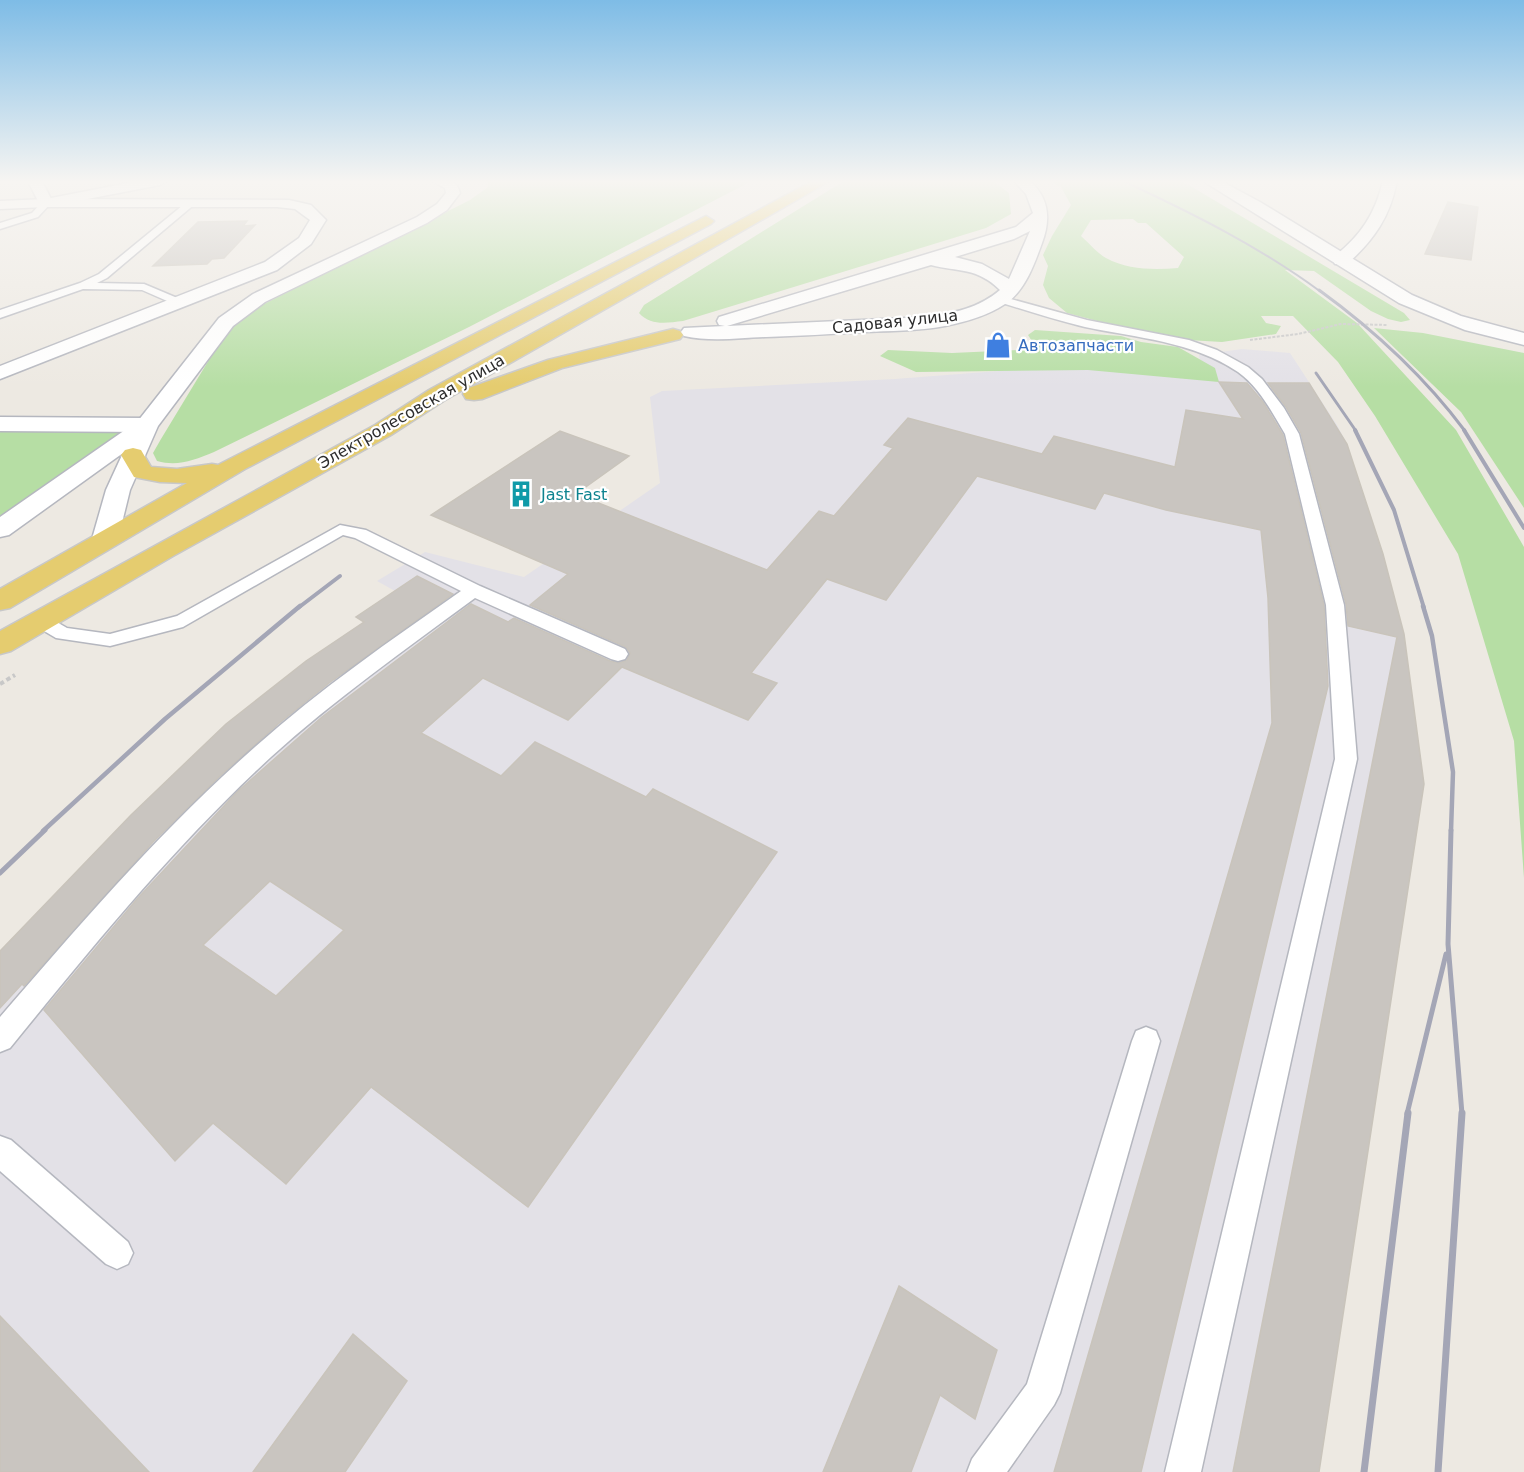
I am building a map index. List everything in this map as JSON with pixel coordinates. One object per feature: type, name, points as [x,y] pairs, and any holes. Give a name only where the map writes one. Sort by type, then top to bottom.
[{"type":"main road","name":"Электролесовская улица","points":[[0,601],[237,464],[651,250]]},
{"type":"main road","name":"Электролесовская улица","points":[[0,644],[140,563],[383,430],[437,395],[609,317],[715,250]]},
{"type":"main road","points":[[609,317],[682,334]]},
{"type":"main road","points":[[383,430],[495,385],[555,364],[682,334]]},
{"type":"main road","points":[[133,455],[142,472],[160,477],[191,476],[237,464]]},
{"type":"main road","points":[[105,539],[140,563]]},
{"type":"street","points":[[0,373],[270,266],[294,250]]},
{"type":"street","points":[[105,539],[118,490],[147,425],[226,322],[259,298],[362,250]]},
{"type":"street","name":"Садовая улица","points":[[682,334],[964,250]]},
{"type":"street","points":[[1004,295],[1031,250]]},
{"type":"street","points":[[1325,250],[1389,291],[1438,315],[1469,326],[1524,339]]},
{"type":"street","points":[[1341,260],[1353,250]]},
{"type":"street","points":[[928,261],[974,266],[1000,278],[1004,295]]},
{"type":"street","points":[[828,290],[825,299],[827,306],[835,314],[848,321],[874,325]]},
{"type":"street","name":"Садовая улица","points":[[682,334],[874,325],[959,316],[1004,295]]},
{"type":"street","points":[[0,424],[147,425]]},
{"type":"street","points":[[0,529],[147,425]]},
{"type":"lane","points":[[0,314],[82,286],[103,276],[135,250]]},
{"type":"lane","points":[[82,286],[144,287],[178,302]]},
{"type":"lane","points":[[1004,295],[1085,323],[1185,343],[1213,353],[1244,370],[1257,382],[1277,408],[1292,434],[1335,605],[1346,759],[1183,1472]]},
{"type":"lane","points":[[41,621],[63,634],[110,640],[183,621],[340,530],[360,534],[474,590],[618,654]]},
{"type":"lane","points":[[0,1038],[121,895],[194,818],[262,753],[344,683],[474,590]]},
{"type":"lane","points":[[985,1472],[1042,1393],[1146,1041]]},
{"type":"lane","points":[[0,1150],[117,1253]]},
{"type":"path","points":[[1244,340],[1298,334],[1341,324],[1388,325]]},
{"type":"shaded area","points":[[1242,349],[1290,353],[1347,444],[1405,645],[1424,784],[1319,1472],[0,1472],[0,951],[131,815],[226,724],[306,661],[363,622],[356,617],[395,591],[377,581],[425,552],[524,577],[660,483],[650,397],[662,391],[895,379],[1155,359],[1203,378],[1199,355]]},
{"type":"green space","points":[[372,250],[619,250],[469,327],[214,452],[179,463],[157,461],[153,453],[224,335],[239,319]]},
{"type":"green space","points":[[733,250],[915,250],[683,321],[665,323],[649,320],[639,313],[644,305]]},
{"type":"green space","points":[[1046,250],[1095,250],[1114,262],[1150,269],[1178,268],[1184,257],[1176,250],[1298,250],[1404,313],[1410,320],[1401,322],[1388,319],[1371,311],[1314,271],[1285,270],[1357,323],[1456,430],[1524,547],[1524,878],[1514,741],[1458,554],[1375,416],[1338,362],[1293,316],[1261,316],[1266,323],[1281,326],[1276,334],[1222,342],[1188,340],[1120,327],[1067,313],[1049,298],[1043,285],[1048,266],[1043,255]]},
{"type":"green space","points":[[1374,328],[1423,333],[1524,353],[1524,508],[1461,412]]},
{"type":"green space","points":[[1035,330],[1121,336],[1141,342],[1178,347],[1215,368],[1219,382],[1088,370],[916,372],[880,356],[888,350],[952,353],[1037,349],[1028,335]]},
{"type":"green space","points":[[0,428],[126,432],[0,521]]},
{"type":"building","points":[[170,250],[232,250],[224,258],[212,259],[207,264],[153,266]]},
{"type":"building","points":[[1427,250],[1472,250],[1471,260],[1425,254]]},
{"type":"building","points":[[1219,382],[1247,383],[1263,402],[1283,435],[1324,605],[1328,686],[1141,1472],[1054,1472],[1272,723],[1268,598],[1261,530],[1166,510],[1104,493],[1095,509],[977,476],[886,600],[827,579],[751,673],[777,683],[748,720],[622,667],[568,720],[483,678],[421,733],[501,776],[535,742],[646,797],[653,789],[777,852],[528,1207],[371,1087],[286,1184],[213,1123],[175,1161],[44,1010],[137,899],[237,792],[322,717],[471,604],[508,622],[514,618],[610,661],[619,663],[627,660],[630,653],[626,647],[530,605],[568,574],[431,515],[560,431],[629,456],[576,494],[767,570],[819,511],[834,516],[893,448],[884,445],[908,418],[1042,454],[1054,436],[1175,467],[1186,410],[1243,419]],"holes":[[[270,881],[344,930],[276,996],[203,945]]]},
{"type":"building","points":[[1268,383],[1309,383],[1347,444],[1383,554],[1404,634],[1424,784],[1319,1472],[1233,1472],[1397,637],[1348,626],[1346,604],[1301,433],[1286,407]]},
{"type":"building","points":[[417,576],[453,594],[329,683],[278,724],[219,777],[153,842],[24,986],[22,984],[0,1008],[0,951],[131,815],[226,724],[306,661],[364,622],[356,617]]},
{"type":"building","points":[[899,1286],[997,1350],[975,1419],[940,1395],[911,1472],[823,1472]]},
{"type":"building","points":[[0,1316],[149,1472],[0,1472]]},
{"type":"building","points":[[353,1334],[407,1381],[345,1472],[253,1472]]},
{"type":"railway","points":[[1256,250],[1321,292]]},
{"type":"railway","points":[[1319,290],[1397,355],[1433,391],[1465,431]]},
{"type":"railway","points":[[1316,373],[1356,431]]},
{"type":"railway","points":[[1355,430],[1394,510],[1424,608]]},
{"type":"railway","points":[[1464,430],[1524,528]]},
{"type":"railway","points":[[298,608],[340,576]]},
{"type":"railway","points":[[43,831],[165,719],[300,606]]},
{"type":"railway","points":[[1423,606],[1432,636],[1453,772],[1451,831]]},
{"type":"railway","points":[[0,873],[45,830]]},
{"type":"railway","points":[[1451,830],[1448,944],[1462,1114]]},
{"type":"railway","points":[[1407,1114],[1446,954]]},
{"type":"railway","points":[[1364,1472],[1408,1113]]},
{"type":"railway","points":[[1438,1472],[1462,1114]]},
{"type":"place","name":"Автозапчасти","points":[[998,345]]},
{"type":"place","name":"Jast Fast","points":[[521,494]]}]
